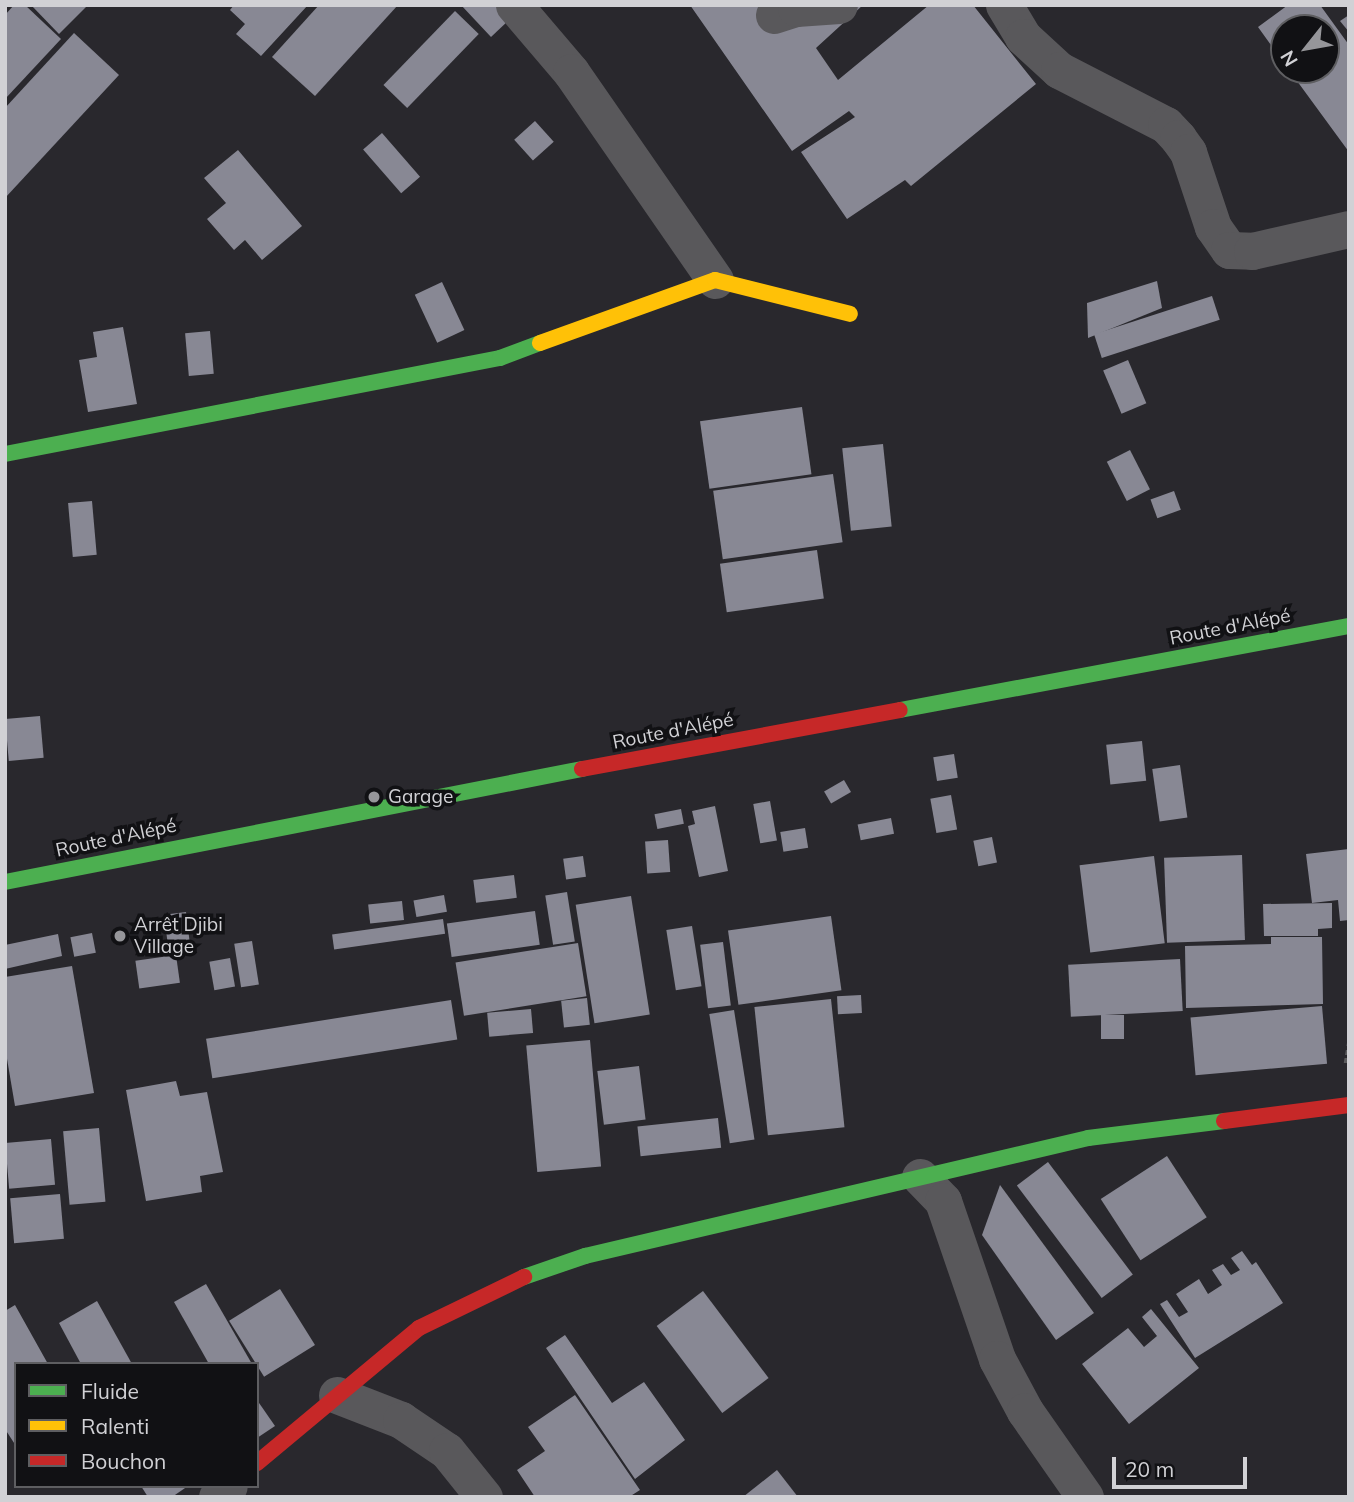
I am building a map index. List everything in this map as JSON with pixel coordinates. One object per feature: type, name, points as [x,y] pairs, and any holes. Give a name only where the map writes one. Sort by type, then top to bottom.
[{"type":"street","points":[[514,5],[571,72],[715,280]]},
{"type":"street","points":[[774,15],[796,8],[839,5]]},
{"type":"street","points":[[1004,5],[1023,37],[1059,70],[1166,125],[1178,138],[1188,152],[1213,227],[1229,250],[1252,251],[1349,229]]},
{"type":"street","points":[[5,454],[500,358],[715,280],[850,314]]},
{"type":"street","name":"Route d'Alépé","points":[[5,882],[314,819],[1349,626]]},
{"type":"street","points":[[259,1461],[419,1328],[503,1284],[585,1256],[1088,1138],[1349,1105]]},
{"type":"street","points":[[920,1177],[943,1201],[997,1359],[1025,1410],[1085,1497]]},
{"type":"street","points":[[337,1395],[401,1420],[447,1451],[484,1497]]},
{"type":"building","points":[[14,5],[25,5],[61,39],[5,99],[5,15]]},
{"type":"building","points":[[31,5],[84,5],[86,7],[59,34]]},
{"type":"building","points":[[234,5],[308,5],[261,56],[236,34],[245,24],[230,10]]},
{"type":"building","points":[[319,5],[398,5],[315,96],[272,57]]},
{"type":"building","points":[[461,5],[499,5],[511,18],[491,37]]},
{"type":"building","points":[[690,5],[863,5],[816,48],[838,80],[929,5],[973,5],[1036,84],[911,186],[905,180],[847,219],[801,152],[855,117],[849,111],[792,151]]},
{"type":"building","points":[[1288,5],[1320,5],[1327,14],[1276,14]]},
{"type":"building","points":[[455,11],[479,34],[407,108],[383,85]]},
{"type":"building","points":[[1349,15],[1349,32],[1340,21]]},
{"type":"building","points":[[1270,18],[1270,44],[1258,27]]},
{"type":"building","points":[[74,33],[119,75],[5,198],[5,108]]},
{"type":"building","points":[[1340,33],[1349,45],[1349,152],[1299,84],[1340,84]]},
{"type":"building","points":[[535,121],[554,142],[533,161],[514,140]]},
{"type":"building","points":[[382,133],[420,177],[401,193],[363,149]]},
{"type":"building","points":[[238,150],[302,226],[262,260],[245,240],[234,250],[207,219],[226,203],[204,178]]},
{"type":"building","points":[[1157,281],[1162,308],[1088,338],[1087,303]]},
{"type":"building","points":[[442,282],[464,330],[437,343],[415,295]]},
{"type":"building","points":[[1212,296],[1220,320],[1102,358],[1094,334]]},
{"type":"building","points":[[123,327],[137,404],[88,412],[79,360],[97,357],[93,332]]},
{"type":"building","points":[[210,331],[214,374],[189,376],[185,333]]},
{"type":"building","points":[[1128,360],[1146,403],[1122,414],[1103,371]]},
{"type":"building","points":[[802,407],[811,474],[709,489],[700,421]]},
{"type":"building","points":[[883,444],[892,527],[851,531],[842,448]]},
{"type":"building","points":[[1130,450],[1150,489],[1127,501],[1107,462]]},
{"type":"building","points":[[833,474],[843,542],[723,559],[713,491]]},
{"type":"building","points":[[1174,491],[1181,510],[1157,518],[1151,500]]},
{"type":"building","points":[[92,501],[97,555],[73,557],[68,503]]},
{"type":"building","points":[[817,550],[824,599],[727,612],[720,564]]},
{"type":"building","points":[[40,716],[44,758],[9,761],[5,719]]},
{"type":"building","points":[[1142,741],[1146,781],[1110,785],[1106,745]]},
{"type":"building","points":[[954,754],[958,778],[937,781],[933,757]]},
{"type":"building","points":[[1180,765],[1187,817],[1160,821],[1152,769]]},
{"type":"building","points":[[844,780],[851,792],[831,804],[824,791]]},
{"type":"building","points":[[951,795],[957,829],[936,833],[930,799]]},
{"type":"building","points":[[770,801],[777,840],[760,843],[753,804]]},
{"type":"building","points":[[715,806],[728,871],[699,877],[688,826],[695,824],[692,811]]},
{"type":"building","points":[[681,809],[684,824],[657,829],[654,814]]},
{"type":"building","points":[[891,818],[894,834],[861,840],[858,824]]},
{"type":"building","points":[[805,828],[808,848],[783,852],[780,832]]},
{"type":"building","points":[[992,837],[997,863],[978,866],[973,841]]},
{"type":"building","points":[[668,840],[670,872],[647,874],[645,842]]},
{"type":"building","points":[[1349,849],[1349,920],[1340,921],[1338,900],[1312,903],[1306,854]]},
{"type":"building","points":[[1242,855],[1245,940],[1167,943],[1164,858]]},
{"type":"building","points":[[583,856],[586,877],[566,880],[563,859]]},
{"type":"building","points":[[1154,856],[1165,943],[1090,952],[1080,865]]},
{"type":"building","points":[[514,875],[517,898],[476,903],[473,880]]},
{"type":"building","points":[[567,892],[575,941],[553,945],[545,895]]},
{"type":"building","points":[[444,895],[447,912],[416,917],[413,900]]},
{"type":"building","points":[[631,896],[650,1015],[594,1023],[576,905]]},
{"type":"building","points":[[402,901],[404,920],[370,923],[368,905]]},
{"type":"building","points":[[1332,903],[1332,928],[1318,929],[1318,936],[1264,936],[1263,904]]},
{"type":"building","points":[[535,911],[540,945],[452,957],[447,923]]},
{"type":"building","points":[[186,912],[190,944],[168,946],[164,915]]},
{"type":"building","points":[[831,916],[841,990],[738,1005],[728,930]]},
{"type":"building","points":[[443,919],[445,934],[334,949],[332,935]]},
{"type":"building","points":[[692,926],[702,986],[676,990],[666,930]]},
{"type":"building","points":[[92,933],[96,953],[74,957],[70,937]]},
{"type":"building","points":[[58,934],[62,956],[5,969],[5,945]]},
{"type":"building","points":[[1271,937],[1322,937],[1323,1004],[1186,1008],[1185,946],[1271,944]]},
{"type":"building","points":[[252,941],[259,984],[241,987],[234,944]]},
{"type":"building","points":[[723,942],[731,1006],[708,1008],[700,945]]},
{"type":"building","points":[[578,943],[586,996],[464,1016],[456,962]]},
{"type":"building","points":[[176,955],[180,983],[139,988],[135,961]]},
{"type":"building","points":[[230,958],[235,987],[214,990],[209,962]]},
{"type":"building","points":[[1180,959],[1183,1011],[1071,1017],[1068,965]]},
{"type":"building","points":[[72,966],[94,1093],[15,1106],[5,1047],[5,977]]},
{"type":"building","points":[[861,995],[862,1013],[838,1014],[837,996]]},
{"type":"building","points":[[587,998],[590,1025],[564,1028],[561,1001]]},
{"type":"building","points":[[831,999],[844,1127],[768,1135],[754,1007]]},
{"type":"building","points":[[451,1000],[457,1040],[212,1078],[206,1039]]},
{"type":"building","points":[[1322,1006],[1327,1064],[1196,1075],[1191,1018]]},
{"type":"building","points":[[531,1009],[533,1033],[489,1037],[487,1013]]},
{"type":"building","points":[[734,1010],[754,1139],[730,1143],[709,1014]]},
{"type":"building","points":[[1101,1015],[1124,1015],[1124,1039],[1101,1039]]},
{"type":"building","points":[[590,1040],[601,1167],[537,1172],[526,1046]]},
{"type":"building","points":[[639,1066],[646,1120],[604,1125],[597,1071]]},
{"type":"building","points":[[176,1081],[180,1096],[207,1092],[223,1172],[200,1176],[202,1192],[146,1201],[126,1090]]},
{"type":"building","points":[[718,1118],[721,1148],[641,1156],[637,1126]]},
{"type":"building","points":[[99,1128],[105,1202],[70,1205],[63,1131]]},
{"type":"building","points":[[51,1139],[55,1185],[9,1189],[5,1143]]},
{"type":"building","points":[[1167,1156],[1207,1217],[1141,1260],[1101,1199]]},
{"type":"building","points":[[1048,1162],[1133,1275],[1102,1298],[1017,1185]]},
{"type":"building","points":[[1000,1185],[1094,1313],[1056,1340],[982,1235]]},
{"type":"building","points":[[60,1194],[64,1239],[14,1243],[10,1198]]},
{"type":"building","points":[[1242,1251],[1252,1265],[1256,1262],[1283,1303],[1195,1358],[1160,1304],[1167,1300],[1179,1317],[1188,1312],[1176,1294],[1199,1279],[1208,1294],[1222,1285],[1212,1270],[1223,1264],[1231,1275],[1240,1270],[1231,1258]]},
{"type":"building","points":[[206,1284],[251,1362],[208,1362],[174,1302]]},
{"type":"building","points":[[280,1289],[315,1345],[264,1377],[259,1369],[259,1362],[255,1362],[229,1321]]},
{"type":"building","points":[[703,1291],[769,1378],[722,1413],[657,1326]]},
{"type":"building","points":[[97,1301],[131,1362],[80,1362],[59,1323]]},
{"type":"building","points":[[15,1305],[47,1362],[14,1362],[14,1443],[5,1429],[5,1311]]},
{"type":"building","points":[[1151,1309],[1199,1368],[1129,1424],[1082,1364],[1128,1328],[1144,1347],[1157,1336],[1142,1317]]},
{"type":"building","points":[[565,1335],[612,1403],[644,1382],[685,1440],[635,1479],[546,1348]]},
{"type":"building","points":[[575,1395],[640,1490],[629,1497],[535,1497],[517,1470],[545,1451],[528,1427]]},
{"type":"building","points":[[259,1403],[275,1426],[259,1437]]},
{"type":"building","points":[[777,1470],[798,1497],[743,1497]]},
{"type":"building","points":[[142,1488],[185,1488],[172,1497],[148,1497]]},
{"type":"traffic: fast","points":[[5,454],[500,358],[540,343]]},
{"type":"traffic: fast","points":[[900,710],[1349,626]]},
{"type":"traffic: fast","points":[[5,882],[582,769]]},
{"type":"traffic: fast","points":[[524,1277],[585,1256],[1088,1138],[1224,1121]]},
{"type":"traffic: slow","points":[[540,343],[715,280],[850,314]]},
{"type":"traffic: jam","points":[[582,769],[900,710]]},
{"type":"traffic: jam","points":[[1224,1121],[1349,1105]]},
{"type":"traffic: jam","points":[[259,1461],[419,1328],[524,1277]]},
{"type":"place","name":"Garage","points":[[374,797]]},
{"type":"place","name":"Arrêt Djibi Village","points":[[120,936]]}]
